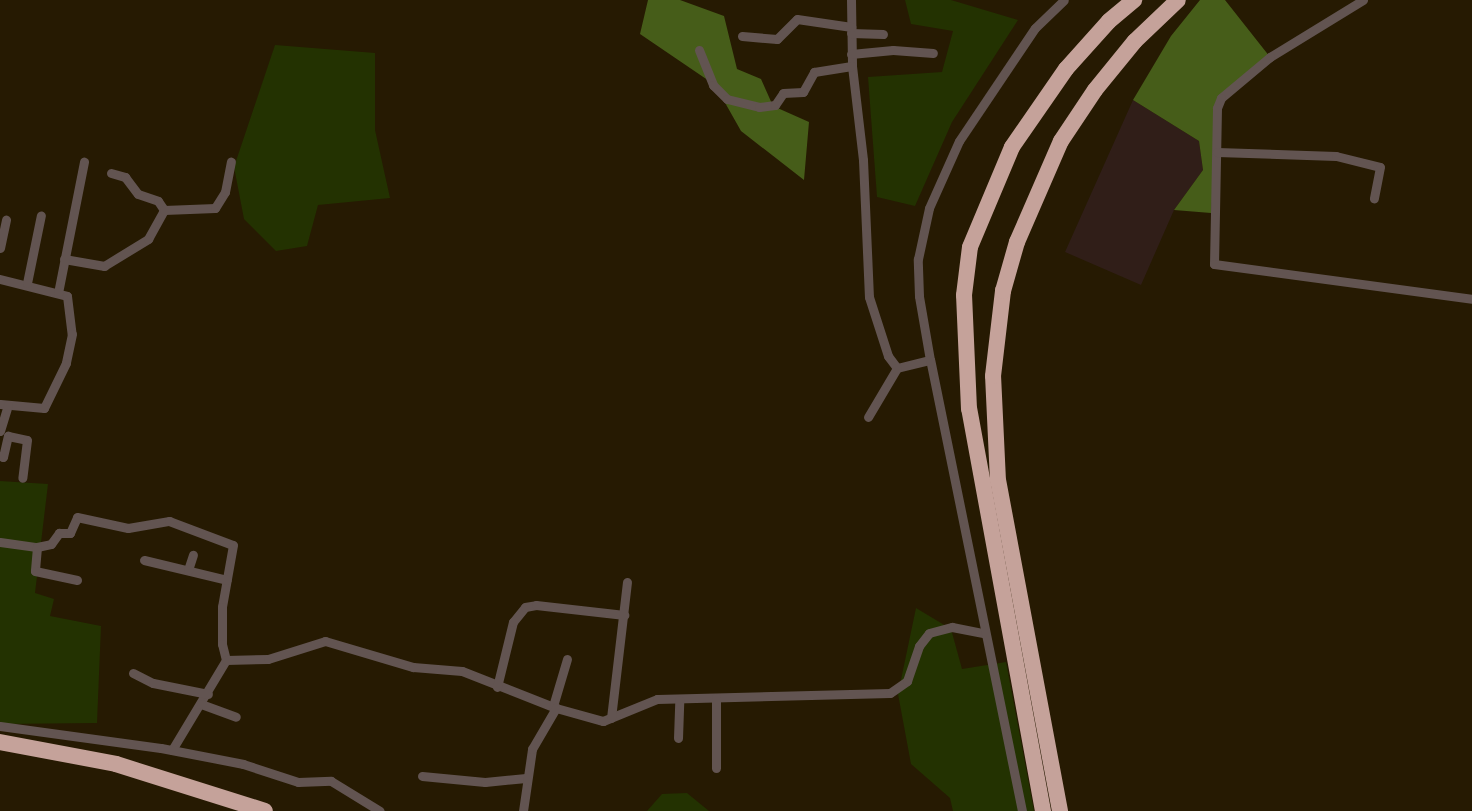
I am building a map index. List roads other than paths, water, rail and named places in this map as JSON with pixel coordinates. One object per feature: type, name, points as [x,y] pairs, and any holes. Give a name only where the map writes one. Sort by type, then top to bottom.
[{"type":"highway","points":[[1043,811],[969,409],[964,295],[970,247],[1012,147],[1066,69],[1109,21],[1134,0]]},
{"type":"highway","points":[[1060,811],[998,481],[993,376],[1003,291],[1017,242],[1061,141],[1128,49],[1178,0]]},
{"type":"highway","points":[[0,742],[116,764],[265,811]]},
{"type":"street","points":[[851,0],[851,54],[863,160],[865,276],[884,345],[897,368]]},
{"type":"street","points":[[1022,811],[930,360],[918,268],[929,208],[959,141],[1007,65],[1035,28],[1064,0]]},
{"type":"street","points":[[1363,0],[1270,57],[1221,98],[1214,264],[1472,299]]},
{"type":"street","points":[[742,36],[777,39],[797,19],[883,34]]},
{"type":"street","points":[[699,50],[713,85],[727,99],[759,107],[775,105],[783,93],[802,92],[814,72],[852,66]]},
{"type":"street","points":[[851,54],[882,50],[933,53]]},
{"type":"street","points":[[1217,152],[1336,156],[1380,167],[1374,198]]},
{"type":"street","points":[[58,294],[84,162]]},
{"type":"street","points":[[164,210],[215,208],[225,192],[231,162]]},
{"type":"street","points":[[111,173],[125,177],[138,194],[158,201],[164,210]]},
{"type":"street","points":[[64,259],[96,267],[112,262],[148,238],[164,210]]},
{"type":"street","points":[[27,283],[41,215]]},
{"type":"street","points":[[0,248],[6,220]]},
{"type":"street","points":[[0,279],[27,283],[70,300],[68,316],[72,333],[66,363],[50,402],[44,408],[4,405],[0,431]]},
{"type":"street","points":[[868,417],[897,368],[930,360]]},
{"type":"street","points":[[0,456],[3,457],[8,436],[27,440],[22,478]]},
{"type":"street","points":[[0,542],[38,547],[51,544],[59,534],[70,533],[77,517],[128,528],[169,521],[233,545],[235,554],[227,580],[222,644],[226,660],[208,694],[172,750]]},
{"type":"street","points":[[38,547],[35,571],[77,580]]},
{"type":"street","points":[[188,570],[193,555]]},
{"type":"street","points":[[144,560],[227,580]]},
{"type":"street","points":[[611,718],[627,582]]},
{"type":"street","points":[[497,687],[513,622],[525,607],[536,605],[624,615]]},
{"type":"street","points":[[226,660],[268,659],[325,641],[413,667],[462,671],[497,687],[590,719],[611,718],[657,699],[891,693],[907,681],[919,646],[929,633],[952,627],[984,633]]},
{"type":"street","points":[[523,811],[526,778],[536,739],[555,707],[567,659]]},
{"type":"street","points":[[133,672],[153,683],[208,694]]},
{"type":"street","points":[[716,698],[716,768]]},
{"type":"street","points":[[678,738],[679,700]]},
{"type":"street","points":[[201,704],[236,717]]},
{"type":"street","points":[[0,726],[172,750],[243,764],[298,782],[331,781],[380,811]]},
{"type":"street","points":[[422,776],[485,782],[526,778]]}]
